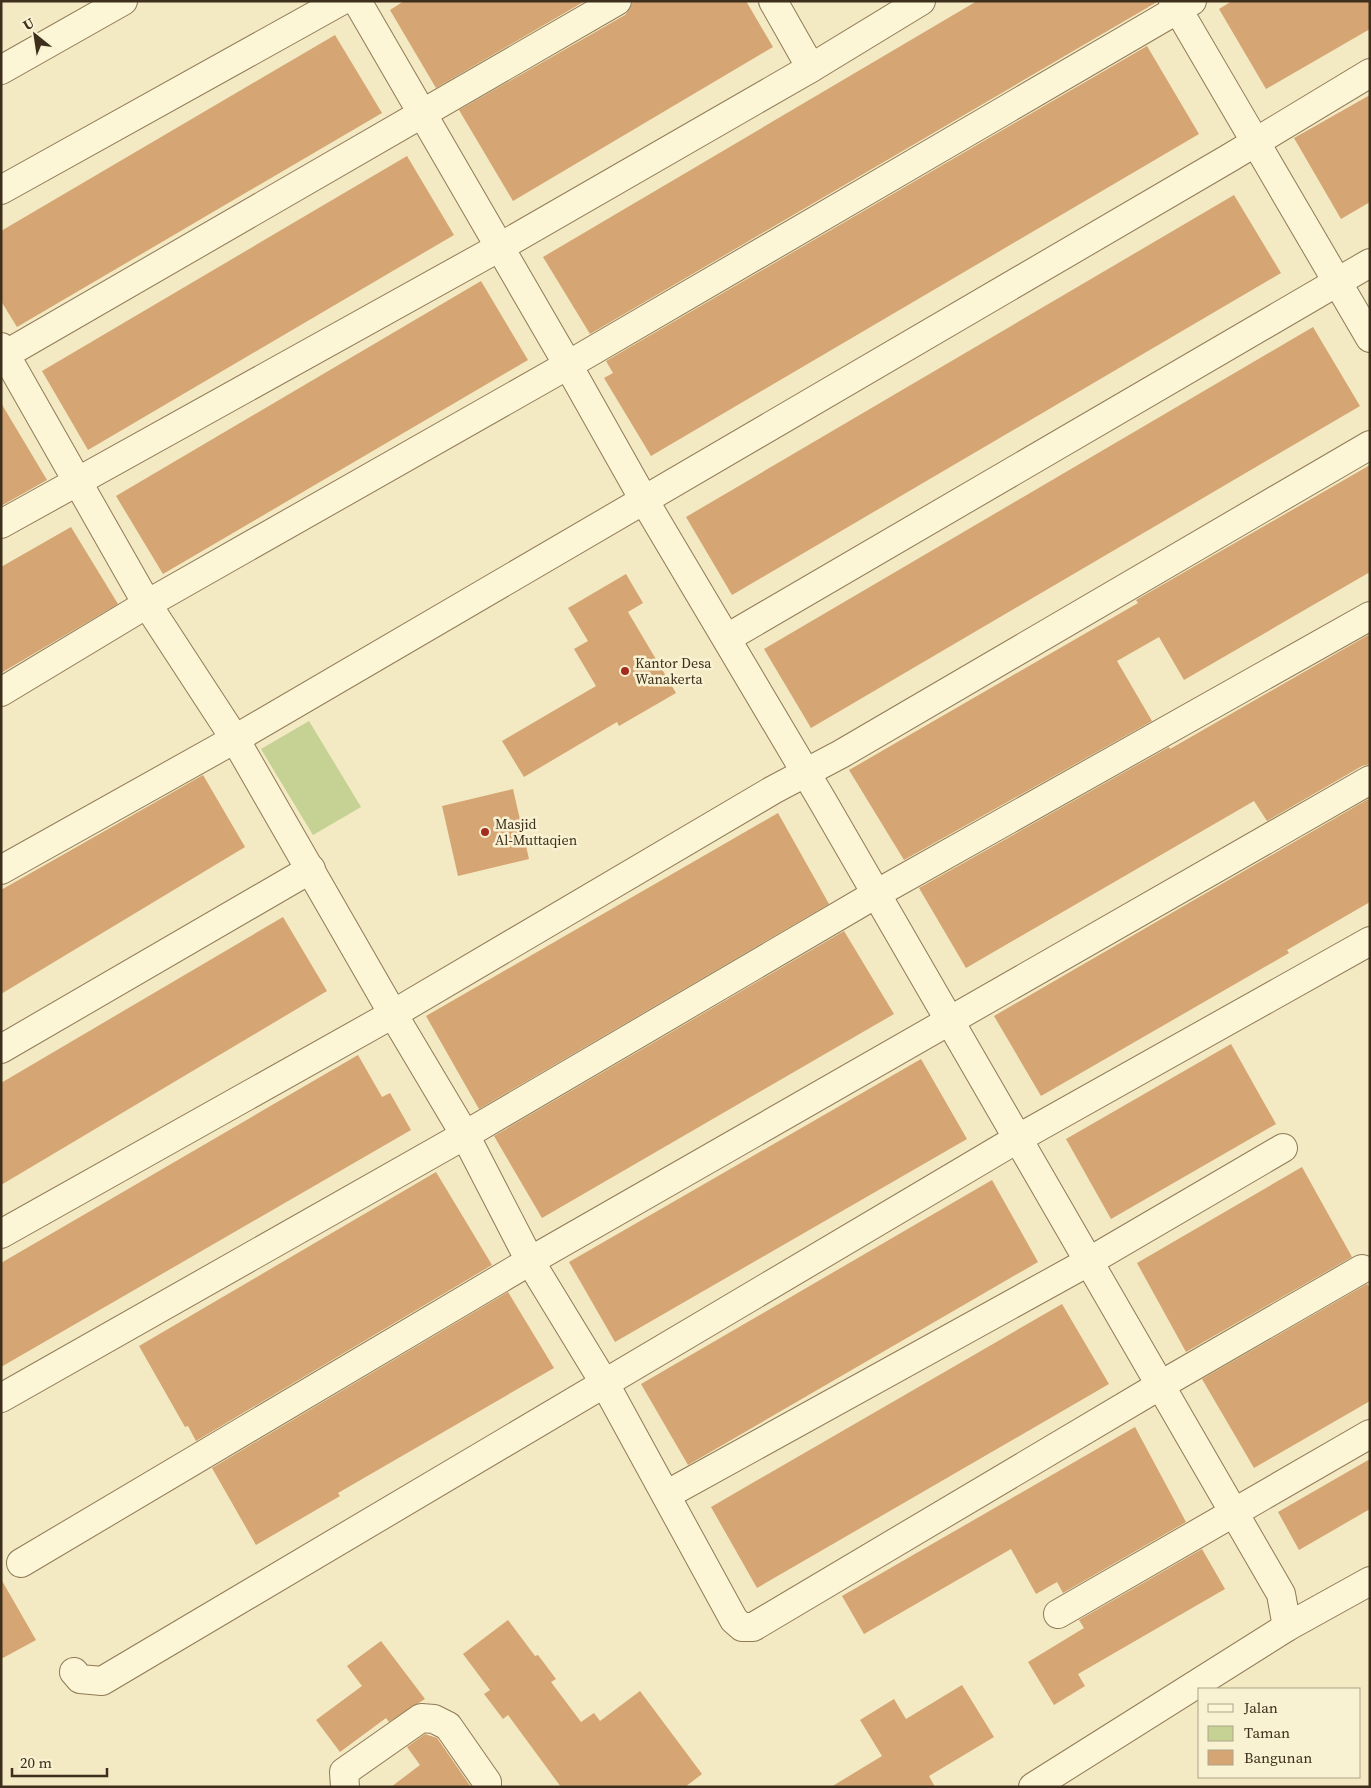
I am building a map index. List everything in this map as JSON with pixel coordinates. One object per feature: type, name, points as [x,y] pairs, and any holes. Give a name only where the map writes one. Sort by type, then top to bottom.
[{"type":"street","points":[[1,70],[124,1]]},
{"type":"street","points":[[1,190],[341,1]]},
{"type":"street","points":[[357,1],[644,500],[727,638],[876,894],[1280,1594],[1287,1627]]},
{"type":"street","points":[[617,1],[3,353],[147,604],[235,739],[311,869],[392,1014],[465,1135],[530,1261],[605,1384],[734,1620],[742,1627],[753,1627],[1159,1386],[1362,1269]]},
{"type":"street","points":[[773,1],[811,68]]},
{"type":"street","points":[[1,524],[77,480],[500,247],[811,68],[921,1]]},
{"type":"street","points":[[1,692],[147,604],[568,365],[1181,4],[1254,142],[1370,338]]},
{"type":"street","points":[[1,870],[235,739],[1370,74]]},
{"type":"street","points":[[727,638],[1370,263]]},
{"type":"street","points":[[1,1234],[392,1014],[1370,445]]},
{"type":"street","points":[[1,1398],[465,1135],[876,894],[1370,616]]},
{"type":"street","points":[[21,1564],[530,1261],[1370,780]]},
{"type":"street","points":[[1,1049],[311,869]]},
{"type":"street","points":[[74,1672],[80,1679],[102,1681],[1017,1139],[1370,941]]},
{"type":"street","points":[[666,1495],[1088,1262],[1283,1148]]},
{"type":"street","points":[[1058,1614],[1370,1434]]},
{"type":"street","points":[[1033,1787],[1287,1627],[1370,1581]]},
{"type":"street","points":[[345,1787],[344,1772],[421,1718],[434,1719],[448,1726],[487,1782],[487,1787]]},
{"type":"green space","points":[[309,721],[361,807],[313,835],[261,749]]},
{"type":"building","points":[[404,1],[585,1],[436,88],[390,10]]},
{"type":"building","points":[[633,1],[746,1],[773,47],[513,201],[459,110],[625,15]]},
{"type":"building","points":[[977,1],[1157,2],[590,334],[543,257]]},
{"type":"building","points":[[1232,1],[1370,1],[1370,29],[1266,89],[1219,9]]},
{"type":"building","points":[[335,35],[382,113],[17,327],[1,301],[1,231]]},
{"type":"building","points":[[1147,46],[1199,134],[651,456],[604,378],[613,373],[606,361]]},
{"type":"building","points":[[1370,95],[1370,202],[1341,219],[1294,138]]},
{"type":"building","points":[[407,156],[454,235],[88,450],[42,371]]},
{"type":"building","points":[[1234,195],[1281,273],[732,595],[686,517]]},
{"type":"building","points":[[481,281],[528,360],[163,574],[116,496]]},
{"type":"building","points":[[1313,327],[1360,406],[811,728],[764,649]]},
{"type":"building","points":[[1,403],[47,480],[1,506]]},
{"type":"building","points":[[1370,465],[1370,572],[1184,680],[1159,637],[1117,661],[1152,721],[904,860],[849,770],[1138,603],[1136,600]]},
{"type":"building","points":[[71,527],[118,604],[1,673],[1,567]]},
{"type":"building","points":[[626,574],[643,603],[628,612],[676,693],[619,726],[617,722],[524,777],[502,741],[596,686],[574,649],[588,641],[568,608]]},
{"type":"building","points":[[1370,634],[1370,764],[1362,766],[1267,821],[1254,801],[966,968],[919,888],[1169,747],[1170,749]]},
{"type":"building","points":[[203,775],[245,847],[1,994],[1,890]]},
{"type":"building","name":"Masjid Al-Muttaqien","points":[[513,789],[529,859],[458,876],[442,806]]},
{"type":"building","points":[[1370,798],[1370,902],[1287,950],[1289,953],[1041,1096],[994,1016]]},
{"type":"building","points":[[778,813],[829,904],[479,1109],[426,1016]]},
{"type":"building","points":[[283,917],[327,991],[1,1185],[1,1083]]},
{"type":"building","points":[[844,931],[894,1014],[542,1218],[494,1136]]},
{"type":"building","points":[[1231,1044],[1276,1124],[1111,1219],[1066,1139]]},
{"type":"building","points":[[358,1055],[382,1097],[390,1093],[411,1130],[1,1367],[1,1263]]},
{"type":"building","points":[[921,1059],[967,1139],[615,1342],[569,1262]]},
{"type":"building","points":[[1302,1167],[1352,1257],[1186,1352],[1137,1263]]},
{"type":"building","points":[[436,1172],[492,1265],[196,1441],[188,1426],[185,1427],[139,1346]]},
{"type":"building","points":[[992,1180],[1038,1262],[688,1465],[641,1384]]},
{"type":"building","points":[[1367,1284],[1370,1288],[1370,1401],[1254,1468],[1202,1379]]},
{"type":"building","points":[[508,1292],[554,1368],[338,1493],[340,1496],[256,1545],[212,1468]]},
{"type":"building","points":[[1062,1304],[1109,1384],[757,1588],[711,1507]]},
{"type":"building","points":[[1135,1427],[1186,1522],[1063,1593],[1057,1582],[1036,1594],[1011,1549],[864,1634],[842,1596]]},
{"type":"building","points":[[1370,1459],[1370,1509],[1299,1550],[1278,1512]]},
{"type":"building","points":[[1202,1549],[1225,1589],[1078,1674],[1085,1686],[1054,1705],[1028,1662],[1084,1628],[1079,1620]]},
{"type":"building","points":[[1,1579],[36,1640],[1,1659]]},
{"type":"building","points":[[508,1620],[535,1656],[538,1655],[556,1679],[551,1682],[581,1722],[594,1713],[600,1721],[640,1691],[702,1774],[685,1787],[561,1787],[508,1715],[503,1719],[484,1694],[490,1690],[463,1654]]},
{"type":"building","points":[[381,1641],[425,1699],[389,1722],[386,1718],[340,1752],[316,1720],[362,1686],[347,1666]]},
{"type":"building","points":[[962,1685],[994,1737],[929,1776],[935,1787],[831,1787],[882,1756],[860,1720],[894,1699],[906,1719]]},
{"type":"building","points":[[425,1734],[437,1738],[471,1787],[391,1787],[420,1765],[407,1747]]},
{"type":"place","name":"Kantor Desa Wanakerta","points":[[625,671]]},
{"type":"place","name":"Masjid Al-Muttaqien","points":[[485,832]]}]
